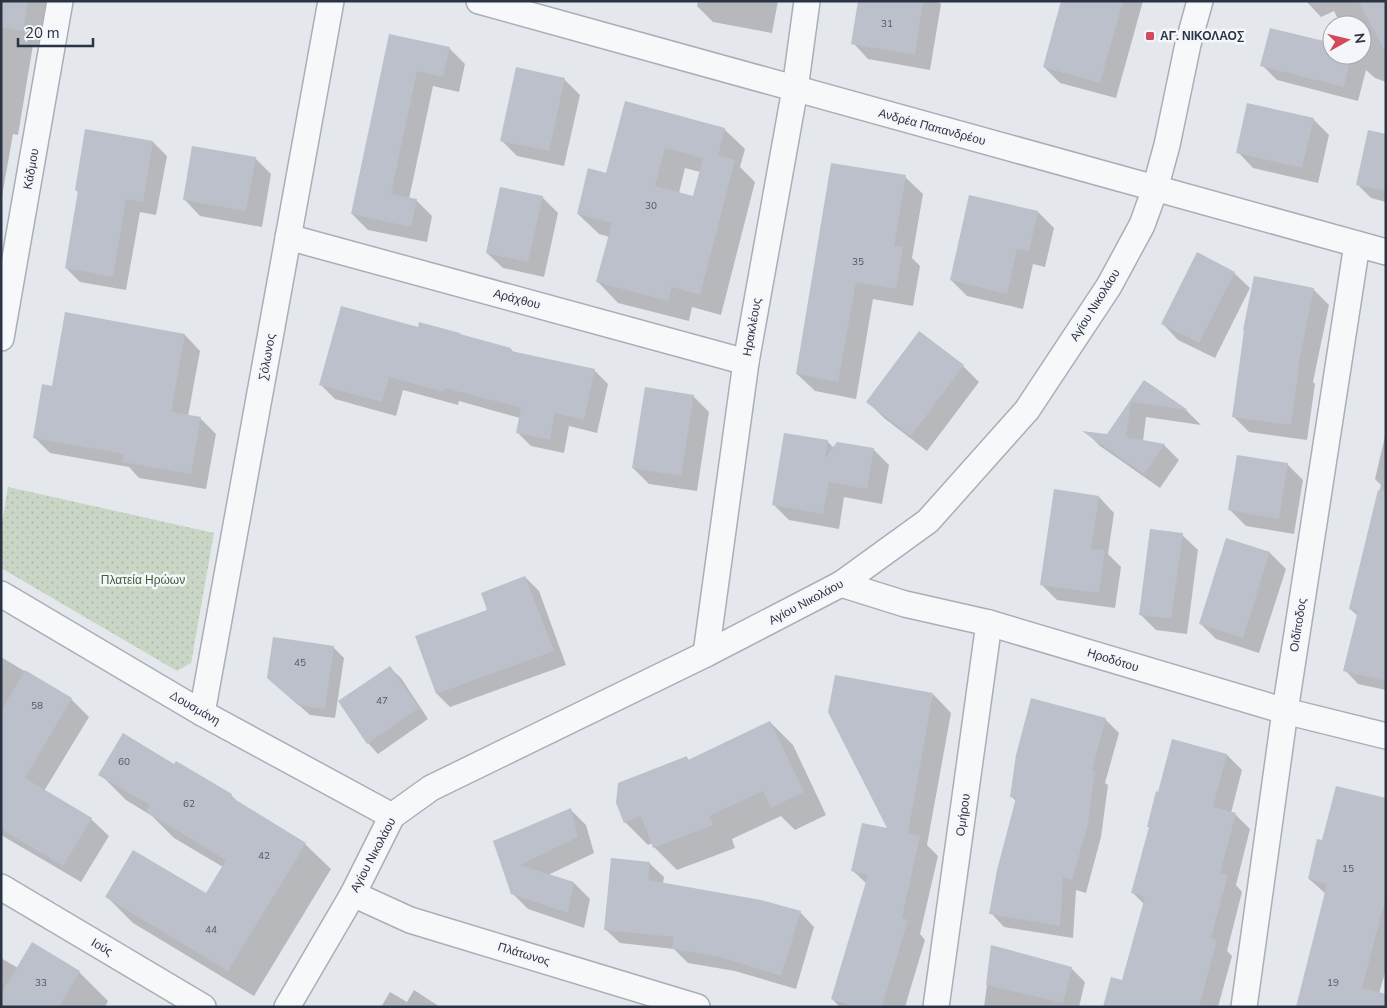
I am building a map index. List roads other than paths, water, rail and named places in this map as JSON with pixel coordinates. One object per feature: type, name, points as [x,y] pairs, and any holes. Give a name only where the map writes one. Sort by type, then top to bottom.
[{"type":"street","name":"Κάδμου","points":[[1,338],[60,1]]},
{"type":"street","name":"Σόλωνος","points":[[202,713],[331,1]]},
{"type":"street","name":"Ανδρέα Παπανδρέου","points":[[479,1],[1386,252]]},
{"type":"street","name":"Ηρακλέους","points":[[706,654],[746,362],[795,89],[807,1]]},
{"type":"street","name":"Αγίου Νικολάου","points":[[287,1007],[353,894],[392,816],[431,788],[706,654],[841,584],[928,521],[1027,410],[1109,286],[1142,225],[1155,189],[1167,145],[1188,44],[1200,1]]},
{"type":"street","name":"Αράχθου","points":[[288,237],[746,362]]},
{"type":"street","name":"Οιδίποδος","points":[[1244,1007],[1285,711],[1357,244]]},
{"type":"street","name":"Ηροδότου","points":[[841,584],[905,604],[989,623],[1285,711],[1386,736]]},
{"type":"street","name":"Δουσμάνη","points":[[1,594],[202,713],[392,816]]},
{"type":"street","name":"Ομήρου","points":[[936,1007],[989,623]]},
{"type":"street","name":"Ιούς","points":[[1,887],[204,1007]]},
{"type":"street","name":"Πλάτωνος","points":[[353,894],[410,920],[698,1007]]},
{"type":"place","name":"ΑΓ. ΝΙΚΟΛΑΟΣ","points":[[1150,36]]},
{"type":"park label","name":"Πλατεία Ηρώων","points":[[143,580]]}]
